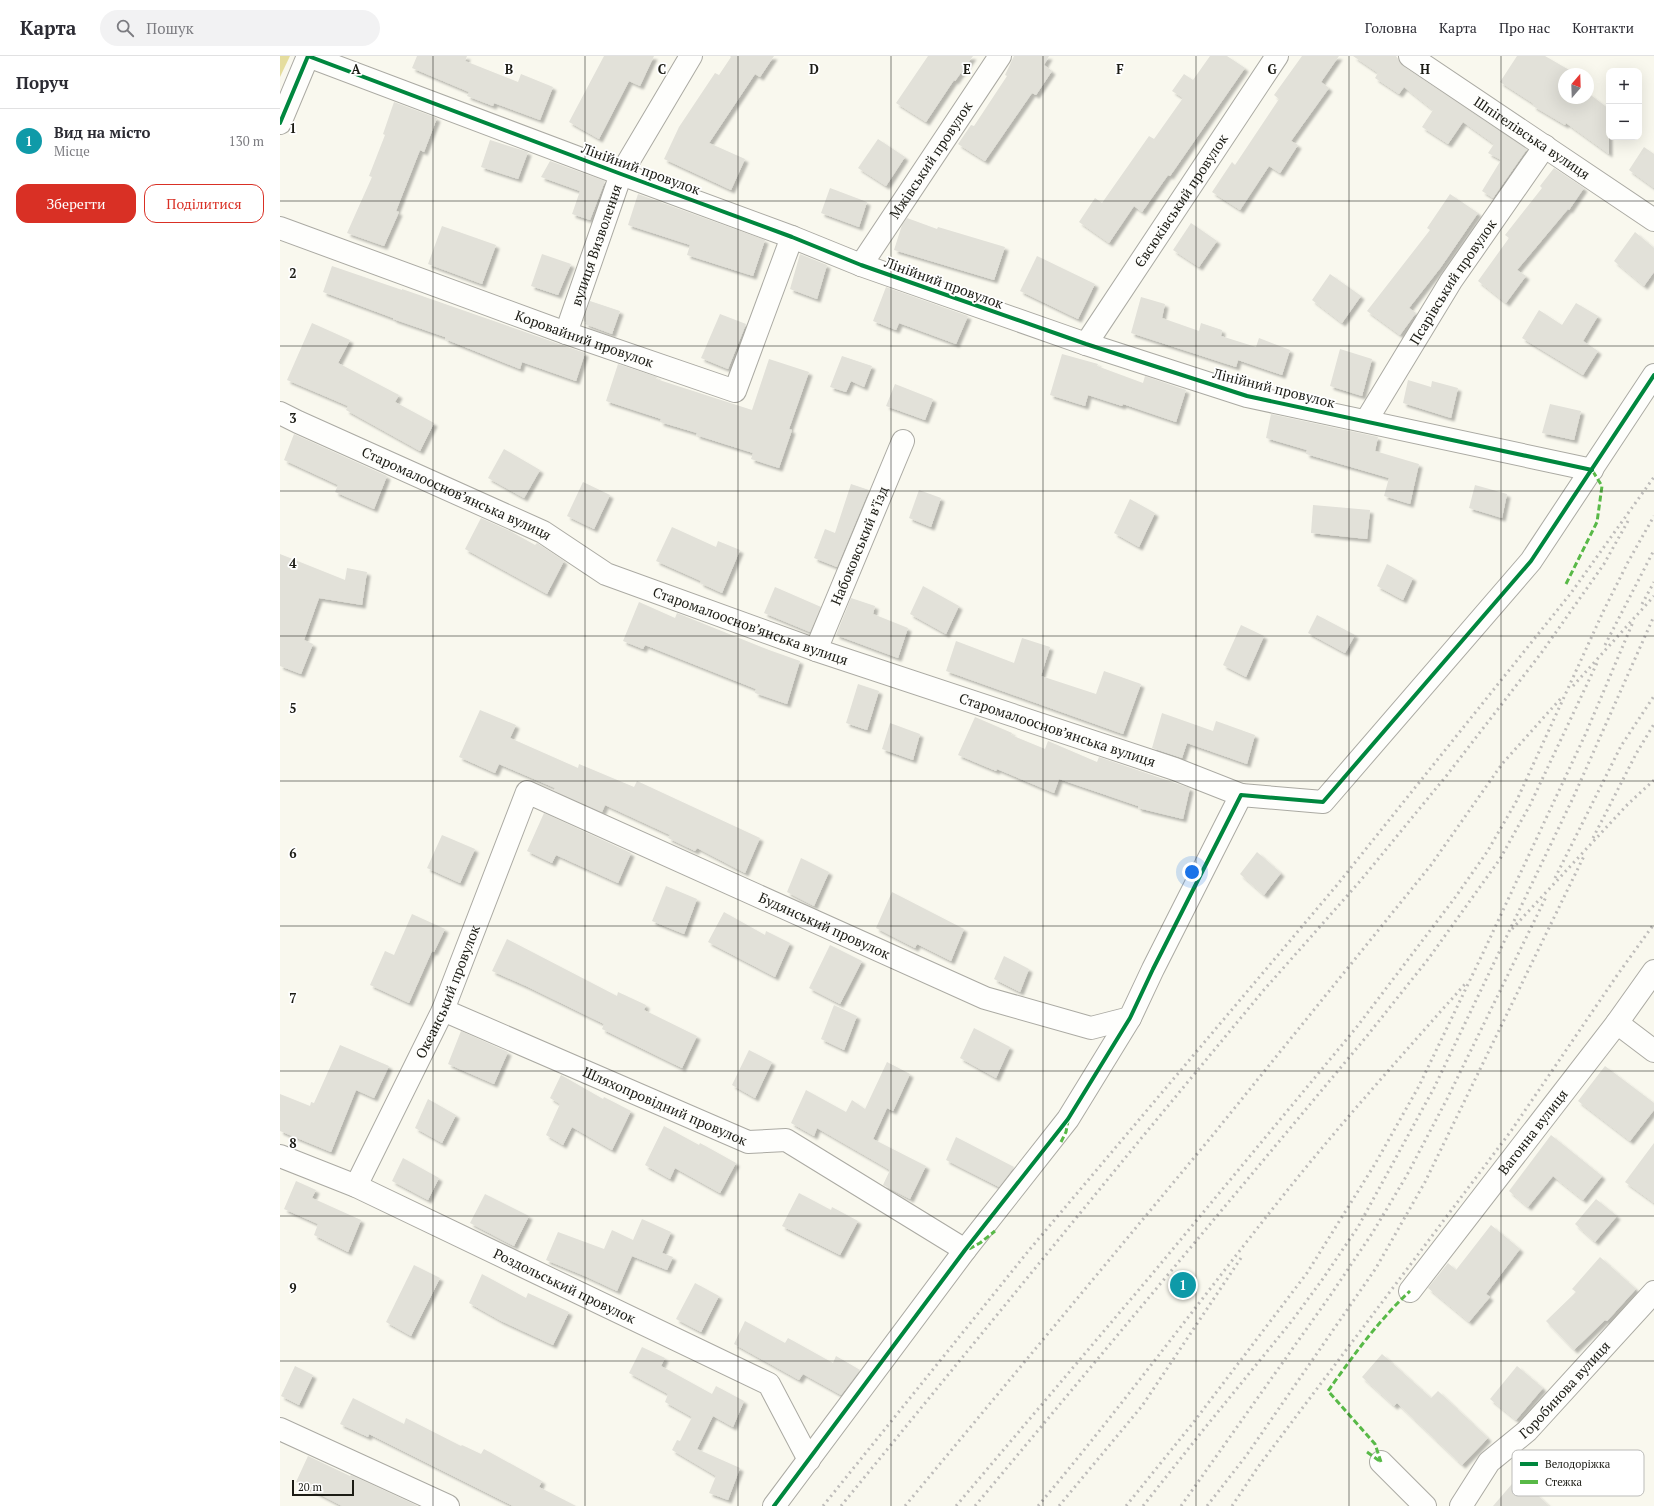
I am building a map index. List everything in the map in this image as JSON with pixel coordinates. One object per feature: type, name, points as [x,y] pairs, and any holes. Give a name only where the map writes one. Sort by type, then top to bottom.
[{"type":"street","points":[[280,123],[308,56]]},
{"type":"street","name":"Лінійний провулок","points":[[308,56],[792,237],[861,265],[1086,344],[1247,396],[1592,470]]},
{"type":"street","name":"вулиця Визволення","points":[[566,333],[621,174],[691,56]]},
{"type":"street","name":"Мжівський провулок","points":[[861,265],[1000,56]]},
{"type":"street","name":"Євсюківський провулок","points":[[1086,344],[1277,56]]},
{"type":"street","name":"Шпігелівська вулиця","points":[[1410,56],[1654,220]]},
{"type":"street","name":"Псарівський провулок","points":[[1366,421],[1452,282],[1545,146]]},
{"type":"street","name":"Коровайний провулок","points":[[280,228],[566,333],[735,391],[792,237]]},
{"type":"street","points":[[1592,470],[1654,375]]},
{"type":"street","name":"Старомалооснов’янська вулиця","points":[[280,413],[543,532],[606,574],[816,650],[1175,769],[1241,795],[1323,802],[1531,561],[1592,470]]},
{"type":"street","name":"Набоковський в’їзд","points":[[816,650],[903,441]]},
{"type":"street","name":"Океанський провулок","points":[[356,1186],[443,1010],[527,792]]},
{"type":"street","name":"Будянський провулок","points":[[527,792],[985,998],[1091,1028],[1130,1018]]},
{"type":"street","points":[[774,1506],[966,1250],[1068,1119],[1130,1018],[1152,970],[1241,795]]},
{"type":"street","name":"Вагонна вулиця","points":[[1410,1291],[1617,1023],[1654,971]]},
{"type":"street","name":"Шляхопровідний провулок","points":[[443,1010],[748,1142],[786,1140],[966,1250]]},
{"type":"street","points":[[1617,1023],[1654,1051]]},
{"type":"street","name":"Роздольський провулок","points":[[280,1156],[356,1186],[770,1384],[809,1460]]},
{"type":"street","name":"Горобинова вулиця","points":[[1461,1506],[1489,1462],[1527,1431],[1654,1292]]},
{"type":"street","points":[[280,1429],[448,1506]]},
{"type":"street","points":[[1380,1462],[1425,1506]]},
{"type":"shaded area","points":[[280,56],[290,56],[280,77]]},
{"type":"building","points":[[417,56],[467,56],[465,61],[518,82],[521,74],[553,87],[540,120],[494,103],[493,106],[467,96],[469,92],[412,68]]},
{"type":"building","points":[[604,56],[654,56],[640,86],[629,81],[599,139],[569,122]]},
{"type":"building","points":[[730,56],[774,56],[760,77],[755,74],[709,143],[745,159],[731,190],[664,159],[679,127],[715,73],[719,75],[731,57]]},
{"type":"building","points":[[928,56],[973,56],[955,81],[954,80],[926,122],[896,103]]},
{"type":"building","points":[[1014,56],[1049,56],[1044,65],[1052,71],[1036,95],[1032,93],[985,161],[958,144],[971,125],[974,126],[1007,76],[1005,75]]},
{"type":"building","points":[[1210,56],[1227,56],[1245,68],[1170,176],[1168,175],[1142,212],[1134,206],[1109,243],[1079,222],[1095,198],[1102,203],[1149,136],[1154,139],[1183,98],[1172,91],[1184,74],[1193,80]]},
{"type":"building","points":[[1302,56],[1339,56],[1321,82],[1329,88],[1291,141],[1298,145],[1280,173],[1269,166],[1240,210],[1212,192],[1232,162],[1235,165],[1279,99],[1274,95]]},
{"type":"building","points":[[1353,56],[1396,56],[1403,66],[1527,149],[1493,198],[1482,191],[1501,160],[1488,153],[1494,144],[1463,122],[1448,144],[1422,127],[1433,110],[1404,87],[1399,94],[1375,78],[1378,73]]},
{"type":"building","points":[[1517,56],[1545,56],[1566,68],[1558,68],[1558,104],[1594,104],[1594,98],[1606,107],[1606,140],[1609,140],[1609,154],[1566,123],[1565,125],[1533,106],[1534,104],[1500,82]]},
{"type":"building","points":[[394,102],[437,118],[424,152],[420,150],[396,211],[399,212],[384,246],[347,233],[372,177],[369,176],[385,135],[383,134]]},
{"type":"building","points":[[878,139],[905,157],[886,186],[858,168]]},
{"type":"building","points":[[490,140],[528,152],[518,179],[481,167]]},
{"type":"building","points":[[1644,147],[1654,154],[1654,188],[1629,170]]},
{"type":"building","points":[[550,161],[605,181],[590,220],[572,214],[580,191],[541,177]]},
{"type":"building","points":[[1554,168],[1584,188],[1569,210],[1568,209],[1517,270],[1526,276],[1506,303],[1478,281],[1509,238],[1505,235],[1542,188],[1540,186]]},
{"type":"building","points":[[830,188],[867,202],[859,227],[821,213]]},
{"type":"building","points":[[638,194],[765,240],[753,276],[687,255],[690,245],[628,225]]},
{"type":"building","points":[[1450,194],[1478,213],[1441,267],[1409,308],[1416,313],[1400,335],[1367,311],[1430,230],[1427,228]]},
{"type":"building","points":[[907,218],[937,229],[938,227],[1005,247],[994,280],[894,250],[902,225]]},
{"type":"building","points":[[1191,223],[1217,241],[1199,267],[1173,250]]},
{"type":"building","points":[[442,226],[496,245],[482,284],[428,264]]},
{"type":"building","points":[[1635,232],[1654,248],[1654,272],[1644,286],[1614,261]]},
{"type":"building","points":[[542,254],[571,264],[558,295],[531,286]]},
{"type":"building","points":[[800,254],[827,265],[817,299],[790,289]]},
{"type":"building","points":[[1037,256],[1095,284],[1078,319],[1020,291]]},
{"type":"building","points":[[332,266],[585,353],[576,381],[522,362],[520,369],[445,339],[445,337],[323,292]]},
{"type":"building","points":[[1330,274],[1361,296],[1342,323],[1312,300]]},
{"type":"building","points":[[886,287],[968,316],[956,344],[899,323],[896,330],[873,321]]},
{"type":"building","points":[[1141,297],[1165,304],[1162,318],[1199,331],[1201,323],[1222,330],[1221,336],[1256,347],[1259,338],[1290,350],[1282,375],[1238,360],[1236,367],[1131,333]]},
{"type":"building","points":[[590,301],[620,311],[612,334],[585,324],[586,322],[583,321]]},
{"type":"building","points":[[1576,303],[1598,316],[1583,341],[1598,351],[1583,375],[1522,338],[1539,310],[1562,325]]},
{"type":"building","points":[[720,314],[746,324],[728,369],[701,358]]},
{"type":"building","points":[[312,323],[350,340],[338,363],[399,395],[395,402],[434,423],[420,451],[346,410],[348,406],[287,380]]},
{"type":"building","points":[[1340,349],[1372,359],[1362,396],[1330,386]]},
{"type":"building","points":[[1062,354],[1098,364],[1097,366],[1143,383],[1145,376],[1186,390],[1176,422],[1123,404],[1122,406],[1088,395],[1085,406],[1050,395]]},
{"type":"building","points":[[842,356],[872,366],[864,387],[851,381],[846,392],[830,387]]},
{"type":"building","points":[[769,359],[809,372],[789,429],[792,430],[779,468],[751,459],[753,453],[696,435],[697,433],[660,422],[661,419],[606,401],[618,364],[657,377],[656,379],[752,410]]},
{"type":"building","points":[[1408,380],[1431,387],[1432,381],[1458,388],[1451,418],[1403,403]]},
{"type":"building","points":[[895,384],[933,399],[925,420],[886,406]]},
{"type":"building","points":[[1550,404],[1581,411],[1574,440],[1542,433]]},
{"type":"building","points":[[1271,414],[1378,437],[1375,451],[1419,464],[1410,504],[1384,496],[1389,478],[1306,454],[1307,450],[1266,438]]},
{"type":"building","points":[[294,434],[387,476],[374,509],[335,492],[338,485],[284,460]]},
{"type":"building","points":[[504,449],[540,470],[524,498],[488,478]]},
{"type":"building","points":[[583,482],[610,495],[594,529],[567,516]]},
{"type":"building","points":[[851,484],[869,490],[837,567],[814,558],[825,529],[835,533]]},
{"type":"building","points":[[1475,485],[1507,494],[1502,518],[1469,508]]},
{"type":"building","points":[[919,490],[941,498],[931,527],[909,518]]},
{"type":"building","points":[[1130,499],[1155,513],[1139,547],[1114,533]]},
{"type":"building","points":[[1313,505],[1370,510],[1367,539],[1311,533]]},
{"type":"building","points":[[481,518],[510,531],[535,545],[537,543],[564,561],[547,594],[465,549]]},
{"type":"building","points":[[672,527],[716,547],[718,541],[740,550],[722,593],[700,583],[701,581],[656,561]]},
{"type":"building","points":[[280,554],[345,580],[347,568],[367,572],[362,605],[319,598],[304,640],[313,644],[301,674],[280,666]]},
{"type":"building","points":[[1387,564],[1413,578],[1403,600],[1377,586]]},
{"type":"building","points":[[923,586],[959,606],[946,634],[910,614]]},
{"type":"building","points":[[775,587],[821,607],[810,632],[764,613]]},
{"type":"building","points":[[851,598],[875,606],[873,614],[908,628],[898,658],[836,635]]},
{"type":"building","points":[[639,602],[675,618],[677,613],[800,661],[787,704],[755,693],[756,689],[645,645],[643,649],[623,641]]},
{"type":"building","points":[[1317,615],[1355,635],[1345,653],[1308,633]]},
{"type":"building","points":[[1241,625],[1264,636],[1246,677],[1223,665]]},
{"type":"building","points":[[1022,638],[1050,647],[1041,676],[1096,694],[1104,671],[1141,684],[1123,734],[946,671],[956,641],[1014,663]]},
{"type":"building","points":[[858,684],[879,691],[867,730],[846,723]]},
{"type":"building","points":[[480,710],[516,725],[510,738],[578,768],[579,764],[634,787],[637,781],[760,838],[745,873],[697,848],[695,851],[668,838],[670,835],[605,805],[602,812],[554,791],[555,788],[499,764],[495,773],[459,757]]},
{"type":"building","points":[[1162,713],[1213,731],[1216,721],[1255,735],[1247,764],[1187,743],[1182,758],[1152,748]]},
{"type":"building","points":[[975,717],[1012,733],[1011,735],[1045,749],[1048,741],[1097,762],[1099,757],[1190,788],[1183,819],[1138,808],[1138,806],[1059,779],[1054,793],[997,769],[996,771],[958,755]]},
{"type":"building","points":[[890,723],[920,734],[913,760],[882,749]]},
{"type":"building","points":[[544,813],[631,853],[618,883],[556,855],[552,863],[527,851]]},
{"type":"building","points":[[442,835],[475,849],[460,883],[427,868]]},
{"type":"building","points":[[1257,852],[1281,873],[1264,895],[1240,874]]},
{"type":"building","points":[[801,858],[829,872],[814,906],[787,892]]},
{"type":"building","points":[[666,886],[697,899],[684,934],[652,921]]},
{"type":"building","points":[[892,892],[964,929],[951,961],[917,944],[915,948],[876,928]]},
{"type":"building","points":[[724,912],[765,935],[766,931],[790,943],[775,977],[708,942]]},
{"type":"building","points":[[412,914],[445,929],[434,952],[432,951],[409,1003],[370,985],[385,951],[394,955]]},
{"type":"building","points":[[507,939],[617,996],[618,992],[646,1005],[644,1010],[697,1036],[682,1068],[602,1029],[604,1024],[492,971]]},
{"type":"building","points":[[830,945],[862,961],[840,1004],[809,988]]},
{"type":"building","points":[[1004,956],[1029,969],[1020,992],[994,979]]},
{"type":"building","points":[[834,1005],[857,1016],[844,1050],[821,1039]]},
{"type":"building","points":[[974,1028],[1010,1047],[996,1078],[960,1058]]},
{"type":"building","points":[[461,1031],[508,1052],[494,1084],[448,1064]]},
{"type":"building","points":[[340,1045],[389,1066],[374,1098],[356,1090],[331,1152],[280,1131],[280,1094],[310,1106],[311,1102],[314,1103]]},
{"type":"building","points":[[749,1050],[772,1062],[755,1098],[732,1085]]},
{"type":"building","points":[[887,1062],[910,1074],[893,1111],[887,1108],[873,1139],[926,1166],[910,1199],[883,1185],[890,1170],[817,1128],[814,1136],[791,1123],[806,1090],[846,1112],[852,1100],[865,1109]]},
{"type":"building","points":[[1605,1066],[1654,1103],[1654,1110],[1630,1141],[1578,1101]]},
{"type":"building","points":[[561,1075],[603,1099],[604,1097],[631,1111],[612,1150],[572,1127],[563,1145],[546,1135],[560,1104],[550,1098]]},
{"type":"building","points":[[428,1099],[456,1115],[442,1143],[415,1128]]},
{"type":"building","points":[[664,1126],[699,1145],[700,1143],[736,1163],[720,1193],[675,1168],[670,1179],[645,1165]]},
{"type":"building","points":[[1551,1135],[1602,1176],[1583,1200],[1553,1176],[1528,1207],[1509,1191]]},
{"type":"building","points":[[956,1137],[1014,1167],[999,1187],[946,1160]]},
{"type":"building","points":[[1654,1143],[1654,1203],[1625,1182]]},
{"type":"building","points":[[403,1158],[439,1178],[428,1200],[392,1181]]},
{"type":"building","points":[[296,1181],[316,1190],[312,1198],[361,1220],[348,1252],[314,1235],[318,1224],[284,1209]]},
{"type":"building","points":[[799,1193],[831,1210],[832,1207],[858,1221],[840,1255],[782,1226]]},
{"type":"building","points":[[485,1194],[529,1216],[514,1246],[470,1223]]},
{"type":"building","points":[[1596,1199],[1617,1216],[1595,1242],[1575,1224]]},
{"type":"building","points":[[642,1219],[671,1232],[662,1253],[673,1257],[667,1270],[632,1256],[617,1291],[546,1260],[558,1232],[604,1249],[612,1230],[633,1240]]},
{"type":"building","points":[[1491,1225],[1520,1249],[1486,1294],[1490,1297],[1469,1322],[1428,1288],[1448,1263],[1456,1270]]},
{"type":"building","points":[[1600,1257],[1636,1289],[1607,1321],[1605,1320],[1574,1350],[1546,1321],[1576,1292],[1572,1289]]},
{"type":"building","points":[[414,1265],[440,1278],[411,1336],[386,1322]]},
{"type":"building","points":[[482,1274],[526,1298],[528,1293],[569,1312],[553,1345],[501,1321],[469,1303]]},
{"type":"building","points":[[695,1283],[719,1296],[701,1332],[676,1319]]},
{"type":"building","points":[[745,1321],[785,1343],[788,1338],[833,1363],[836,1356],[860,1370],[841,1395],[803,1374],[799,1380],[734,1344]]},
{"type":"building","points":[[642,1347],[665,1358],[661,1366],[712,1394],[716,1386],[744,1401],[733,1427],[713,1416],[697,1449],[740,1468],[728,1500],[709,1493],[716,1476],[672,1450],[677,1440],[680,1441],[692,1417],[665,1402],[668,1394],[629,1373]]},
{"type":"building","points":[[1382,1354],[1431,1398],[1438,1391],[1488,1438],[1462,1465],[1397,1403],[1394,1406],[1362,1377]]},
{"type":"building","points":[[295,1366],[313,1375],[299,1405],[281,1396]]},
{"type":"building","points":[[1517,1366],[1543,1388],[1516,1420],[1490,1399]]},
{"type":"building","points":[[353,1398],[404,1424],[406,1418],[461,1446],[462,1445],[481,1454],[484,1449],[542,1481],[539,1487],[576,1506],[513,1506],[369,1434],[368,1437],[340,1424]]},
{"type":"building","points":[[308,1456],[418,1506],[342,1506],[296,1482]]},
{"type":"building","points":[[1512,1484],[1512,1496],[1538,1496],[1549,1506],[1493,1506]]},
{"type":"railway","points":[[823,1506],[1030,1249],[1337,885],[1571,593],[1654,477]]},
{"type":"railway","points":[[956,1506],[1153,1273],[1356,1028],[1454,899],[1487,852],[1516,802],[1603,612],[1628,562],[1654,516]]},
{"type":"railway","points":[[841,1506],[1263,991],[1361,880],[1447,775],[1542,652],[1604,564],[1628,521]]},
{"type":"railway","points":[[1605,645],[1654,550]]},
{"type":"railway","points":[[1642,604],[1654,582]]},
{"type":"railway","points":[[1573,686],[1654,596]]},
{"type":"railway","points":[[1143,1506],[1291,1322],[1358,1227],[1434,1088],[1573,798],[1654,616]]},
{"type":"railway","points":[[1126,1506],[1193,1423],[1307,1273],[1375,1164],[1419,1086],[1483,953],[1586,733],[1633,622]]},
{"type":"railway","points":[[975,1506],[1367,1036],[1429,958],[1500,859],[1530,805],[1597,663]]},
{"type":"railway","points":[[1555,878],[1621,746],[1654,696]]},
{"type":"railway","points":[[905,1506],[1212,1136],[1431,865],[1502,764],[1562,697]]},
{"type":"railway","points":[[1593,838],[1636,754],[1654,724]]},
{"type":"railway","points":[[1512,929],[1628,804],[1654,780]]},
{"type":"railway","points":[[1207,1506],[1246,1456],[1376,1268],[1425,1182],[1585,854]]},
{"type":"railway","points":[[1181,1506],[1332,1293],[1373,1232],[1407,1175],[1448,1097],[1547,895]]},
{"type":"railway","points":[[1232,1506],[1258,1467],[1511,1131],[1618,974],[1654,924]]},
{"type":"railway","points":[[1038,1506],[1100,1430],[1251,1236],[1326,1143],[1465,984]]},
{"type":"railway","points":[[1059,1506],[1142,1406],[1241,1258]]},
{"type":"marked path","points":[[1566,584],[1597,522],[1602,486],[1592,470]]},
{"type":"marked path","points":[[1061,1142],[1066,1132],[1068,1121]]},
{"type":"marked path","points":[[969,1249],[980,1243],[995,1231]]},
{"type":"marked path","points":[[1381,1462],[1375,1444],[1328,1391],[1356,1352],[1387,1314],[1410,1291]]},
{"type":"marked path","points":[[1367,1452],[1381,1462]]},
{"type":"cycle path","points":[[280,123],[308,56],[792,237],[861,265],[1086,344],[1247,396],[1592,470]]},
{"type":"cycle path","points":[[774,1506],[965,1250],[1068,1119],[1130,1018],[1153,969],[1241,795],[1323,802],[1531,561],[1654,375]]},
{"type":"place","name":"Вид на місто","points":[[1183,1285]]}]
